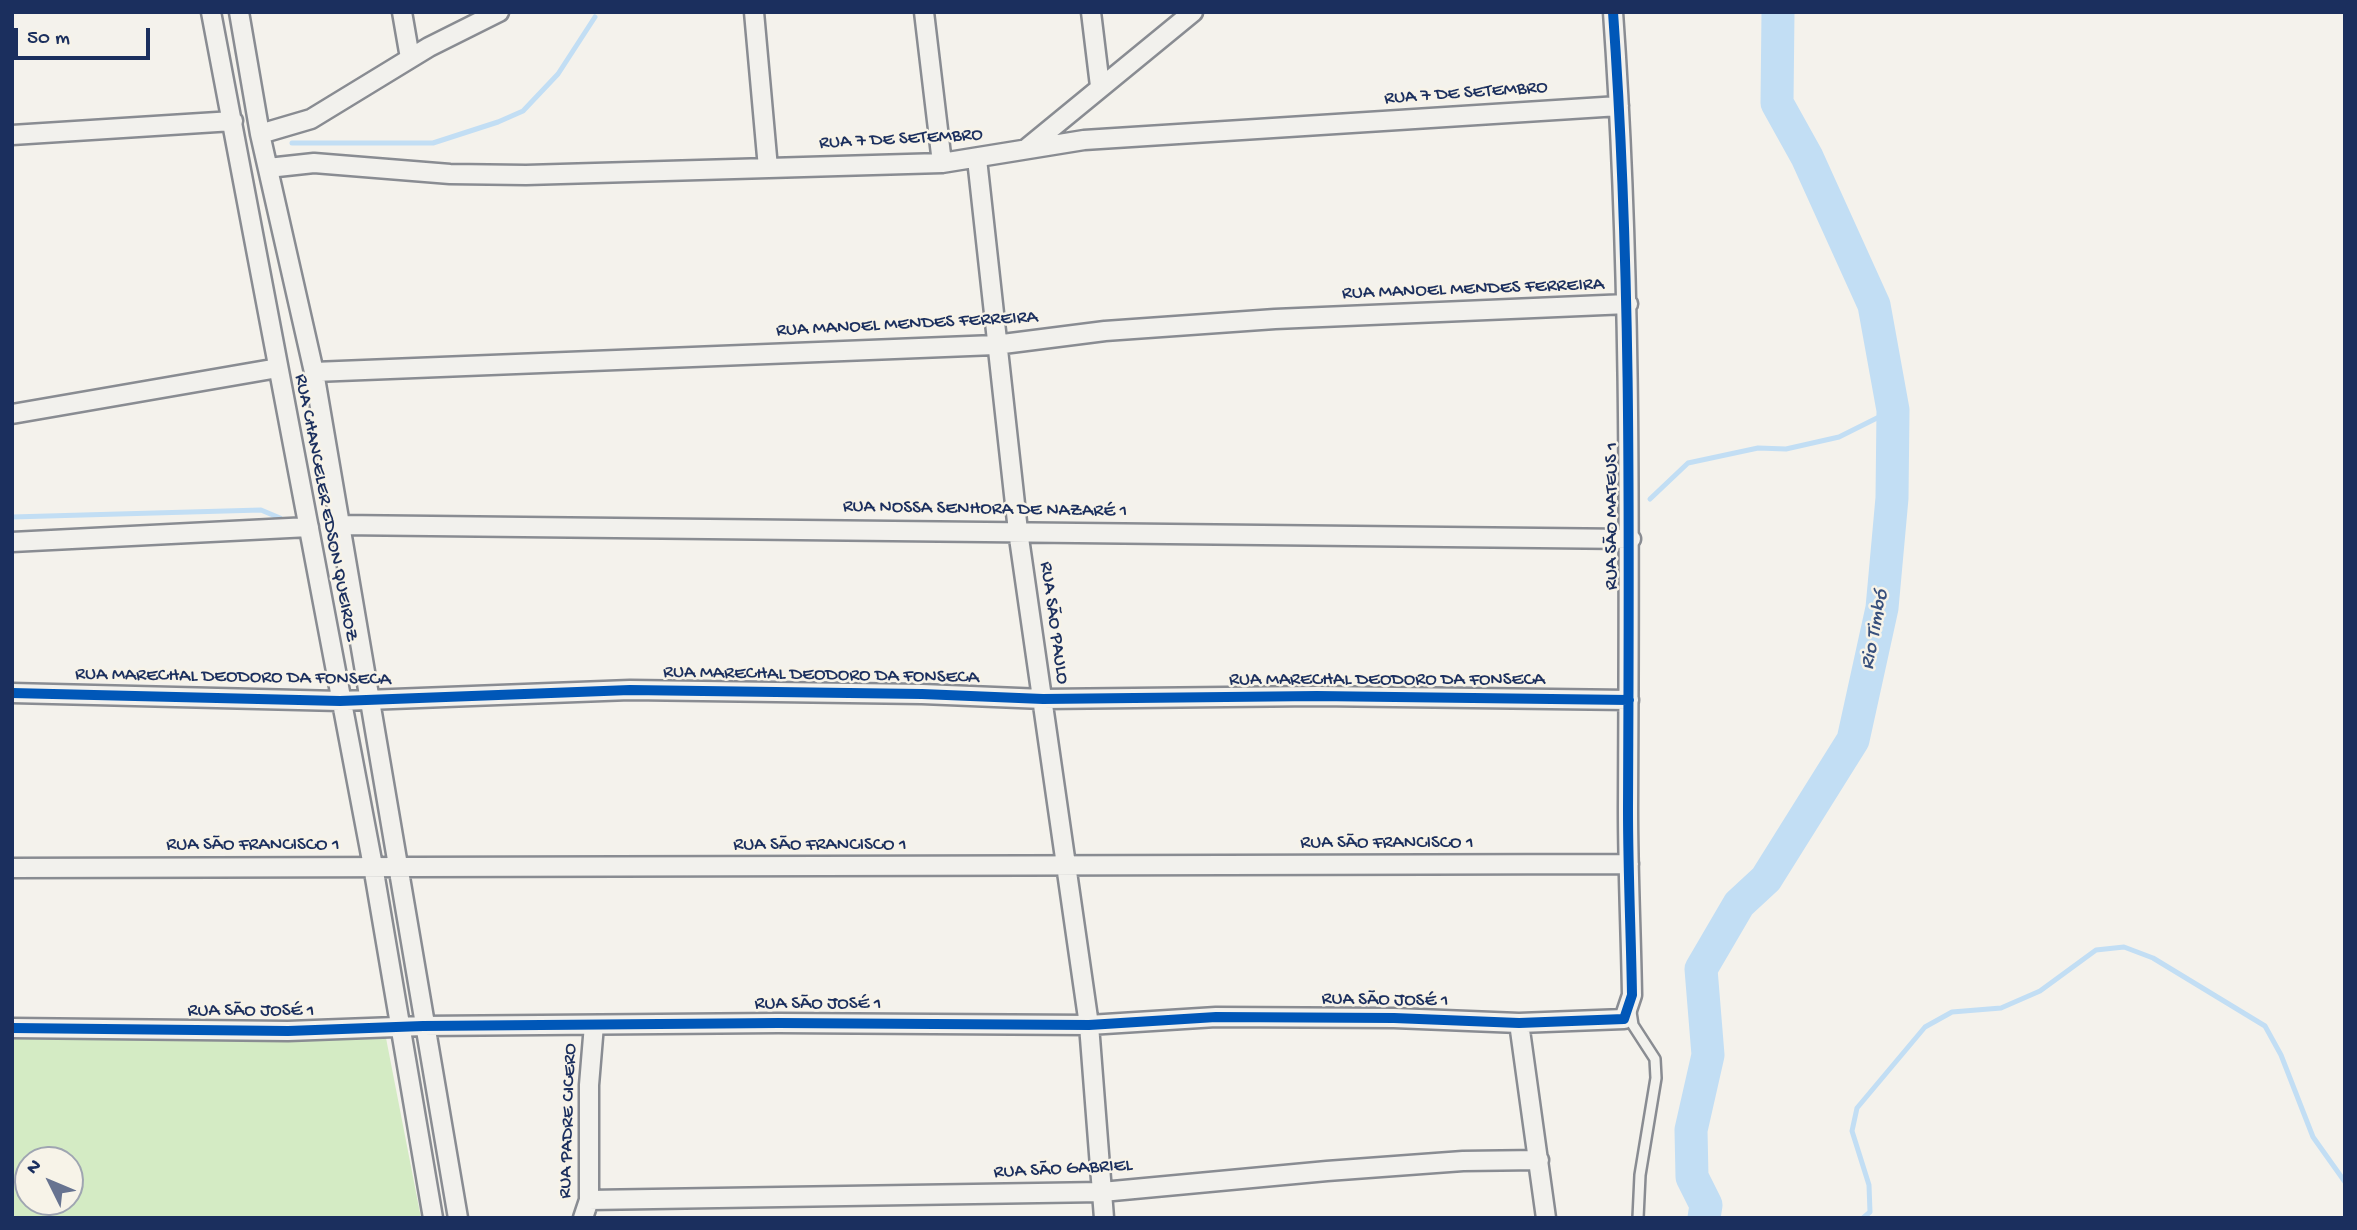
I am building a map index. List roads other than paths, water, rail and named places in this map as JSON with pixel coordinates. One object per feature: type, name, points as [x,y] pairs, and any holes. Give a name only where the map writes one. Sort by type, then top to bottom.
[{"type":"street","name":"RUA CHANCELER EDSON QUEIROZ","points":[[211,12],[373,866],[433,1218]]},
{"type":"street","name":"RUA CHANCELER EDSON QUEIROZ","points":[[239,12],[260,134],[314,372],[423,1026],[458,1218]]},
{"type":"street","points":[[402,12],[410,58]]},
{"type":"street","points":[[260,134],[310,118],[410,58],[499,12]]},
{"type":"street","points":[[754,12],[768,167]]},
{"type":"street","points":[[924,12],[942,163]]},
{"type":"street","points":[[1091,12],[1100,86]]},
{"type":"street","points":[[1026,149],[1193,12]]},
{"type":"street","name":"RUA SÃO MATEUS 1","points":[[1613,12],[1628,304],[1631,540],[1627,1013]]},
{"type":"street","name":"RUA 7 DE SETEMBRO","points":[[268,168],[314,163],[450,174],[526,175],[942,163],[1084,141],[1619,106]]},
{"type":"street","points":[[12,135],[233,121]]},
{"type":"street","name":"RUA SÃO PAULO","points":[[977,159],[995,345],[1018,530],[1089,1025],[1104,1218]]},
{"type":"street","name":"RUA MANOEL MENDES FERREIRA","points":[[314,372],[995,345],[1105,331],[1275,319],[1628,304]]},
{"type":"street","points":[[12,414],[278,368]]},
{"type":"street","name":"RUA NOSSA SENHORA DE NAZARÉ 1","points":[[339,525],[1018,530],[1631,540]]},
{"type":"street","points":[[12,542],[309,527]]},
{"type":"street","name":"RUA MARECHAL DEODORO DA FONSECA","points":[[12,693],[340,701],[630,690],[922,694],[1043,699],[1317,696],[1629,700]]},
{"type":"street","name":"RUA SÃO FRANCISCO 1","points":[[12,868],[1629,864]]},
{"type":"street","name":"RUA SÃO JOSÉ 1","points":[[12,1028],[288,1031],[423,1026],[933,1022],[1089,1025],[1216,1017],[1394,1018],[1519,1023],[1627,1013]]},
{"type":"street","points":[[1519,1023],[1546,1218]]},
{"type":"street","name":"RUA PADRE CICERO","points":[[583,1218],[589,1200],[589,1085],[594,1025]]},
{"type":"street","name":"RUA SÃO GABRIEL","points":[[589,1200],[1102,1192],[1340,1170],[1464,1161],[1539,1160]]},
{"type":"lane","points":[[1627,1013],[1655,1059],[1656,1079],[1640,1175],[1638,1218]]},
{"type":"waterway","name":"Rio Timbó","points":[[1704,1218],[1706,1205],[1692,1177],[1691,1130],[1708,1055],[1701,969],[1739,904],[1766,879],[1853,740],[1882,608],[1892,498],[1893,410],[1874,305],[1807,157],[1777,103],[1778,12]]},
{"type":"waterway","points":[[292,143],[433,143],[498,122],[523,111],[558,74],[595,17]]},
{"type":"waterway","points":[[1650,499],[1688,463],[1758,448],[1786,449],[1839,437],[1893,410]]},
{"type":"waterway","points":[[12,517],[261,510],[280,518]]},
{"type":"waterway","points":[[1863,1218],[1870,1212],[1869,1185],[1852,1131],[1857,1108],[1925,1027],[1952,1012],[2001,1008],[2040,991],[2096,950],[2124,947],[2153,958],[2265,1026],[2281,1055],[2313,1137],[2345,1182]]}]
